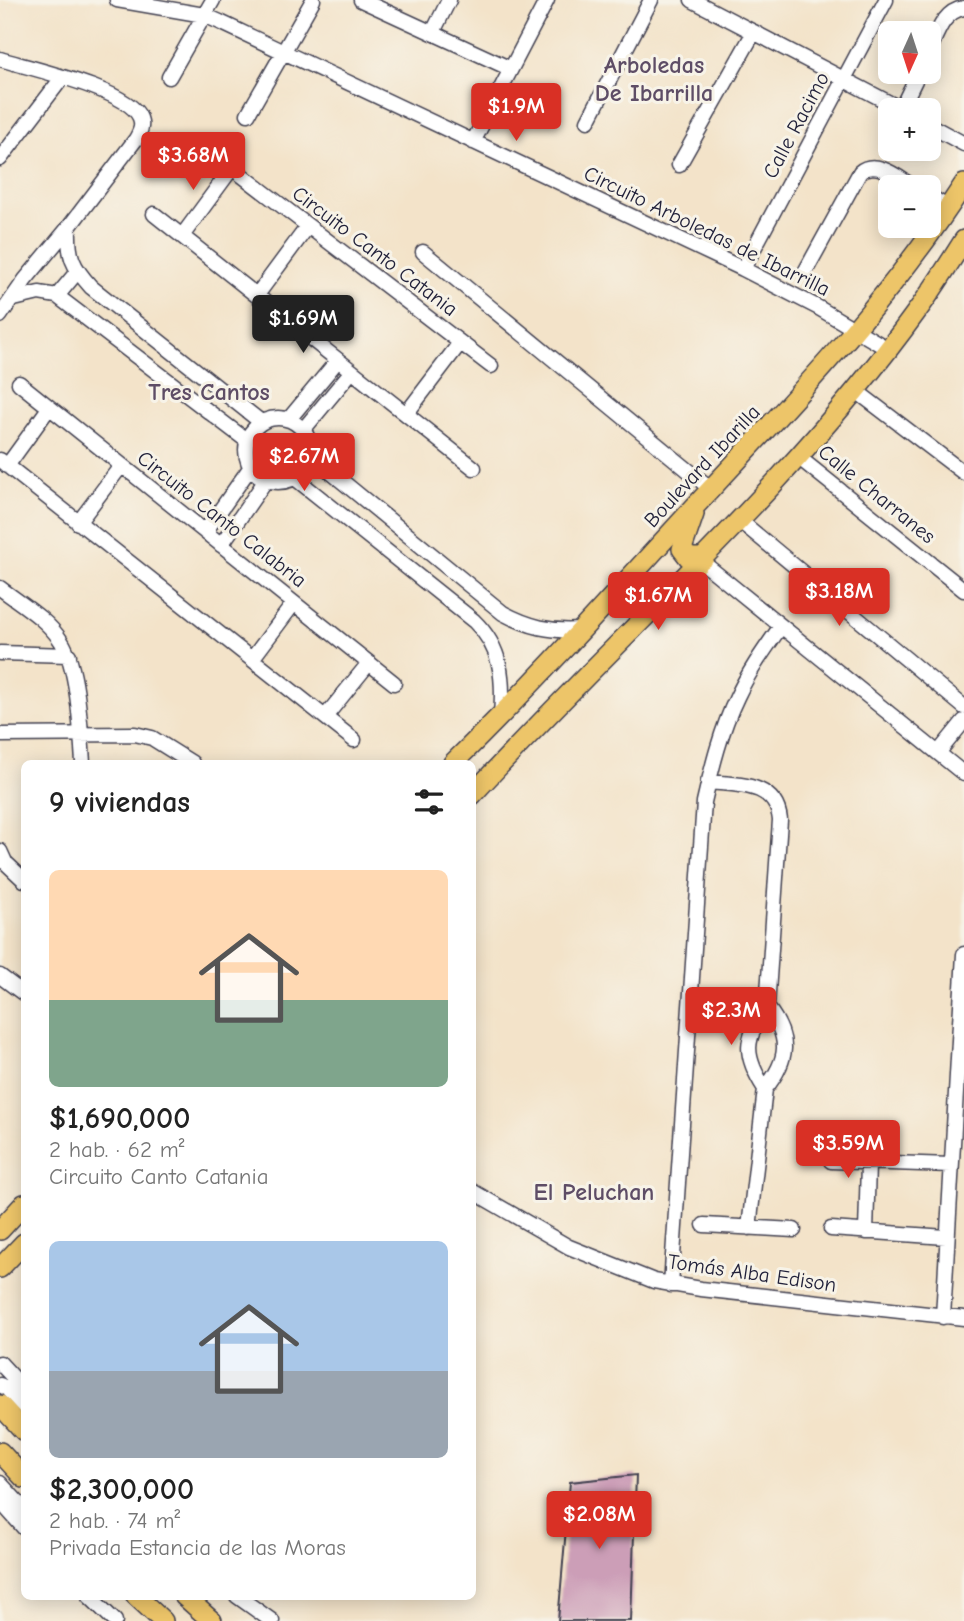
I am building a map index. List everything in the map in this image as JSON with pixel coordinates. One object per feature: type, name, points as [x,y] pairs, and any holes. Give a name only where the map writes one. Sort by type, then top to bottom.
[{"type":"main road","name":"Boulevard Ibarilla","points":[[456,760],[519,698],[857,330],[964,184]]},
{"type":"main road","points":[[476,791],[702,559],[797,456],[888,349],[918,310],[964,240]]},
{"type":"main road","points":[[702,559],[689,558],[682,549],[705,496]]},
{"type":"main road","points":[[476,790],[489,767],[529,723],[529,713],[519,698]]},
{"type":"main road","points":[[0,1230],[21,1207]]},
{"type":"main road","points":[[0,1269],[21,1246]]},
{"type":"main road","points":[[0,1405],[21,1428]]},
{"type":"main road","points":[[0,1452],[21,1475]]},
{"type":"main road","points":[[140,1600],[163,1621]]},
{"type":"main road","points":[[188,1600],[212,1621]]},
{"type":"street","points":[[169,77],[213,0]]},
{"type":"street","points":[[248,114],[313,0]]},
{"type":"street","points":[[361,0],[511,69]]},
{"type":"street","points":[[433,32],[449,0]]},
{"type":"street","points":[[473,142],[547,0]]},
{"type":"street","points":[[588,121],[651,0]]},
{"type":"street","points":[[692,0],[880,98]]},
{"type":"street","name":"Calle Racimo","points":[[743,269],[886,0]]},
{"type":"street","name":"Circuito Arboledas de Ibarrilla","points":[[121,1],[204,15],[743,269],[888,349]]},
{"type":"street","points":[[942,26],[948,15],[964,8]]},
{"type":"street","points":[[679,165],[754,33]]},
{"type":"street","points":[[0,59],[109,92],[132,108],[142,122],[136,139],[25,280],[0,316]]},
{"type":"street","points":[[0,159],[62,78]]},
{"type":"street","points":[[941,132],[964,144]]},
{"type":"street","name":"Circuito Canto Catania","points":[[205,147],[491,366]]},
{"type":"street","points":[[805,272],[860,172],[865,168],[878,167],[892,175]]},
{"type":"street","points":[[182,236],[232,168]]},
{"type":"street","points":[[941,203],[949,208]]},
{"type":"street","points":[[154,214],[474,468]]},
{"type":"street","points":[[257,295],[308,226]]},
{"type":"street","points":[[69,227],[71,261],[91,287],[261,422]]},
{"type":"street","points":[[423,253],[705,496]]},
{"type":"street","points":[[57,296],[77,272]]},
{"type":"street","points":[[13,299],[39,293],[57,296],[247,440]]},
{"type":"street","name":"Circuito Canto Catania","points":[[406,414],[460,343]]},
{"type":"street","points":[[289,419],[338,360]]},
{"type":"street","points":[[303,429],[352,371]]},
{"type":"street","name":"Circuito Canto Calabria","points":[[19,383],[394,683]]},
{"type":"street","points":[[855,390],[964,473]]},
{"type":"street","points":[[49,408],[3,463],[354,740]]},
{"type":"street","points":[[278,417],[289,419],[303,429],[310,446],[310,455],[302,472],[295,478],[267,481],[250,468],[245,450],[247,440],[261,422],[278,417]]},
{"type":"street","points":[[310,455],[503,613],[540,629],[560,632],[580,630]]},
{"type":"street","name":"Calle Charranes","points":[[797,456],[964,590]]},
{"type":"street","points":[[78,523],[121,466]]},
{"type":"street","points":[[205,532],[250,468]]},
{"type":"street","points":[[295,478],[488,635],[501,674],[501,716]]},
{"type":"street","points":[[221,545],[267,481]]},
{"type":"street","points":[[739,520],[964,707]]},
{"type":"street","points":[[702,559],[964,774]]},
{"type":"street","points":[[0,588],[45,622],[60,639],[69,655],[83,760]]},
{"type":"street","points":[[252,659],[294,603]]},
{"type":"street","points":[[671,1285],[700,833],[708,782],[737,696],[781,626]]},
{"type":"street","points":[[0,653],[69,655]]},
{"type":"street","points":[[324,717],[369,663]]},
{"type":"street","points":[[937,753],[964,721]]},
{"type":"street","points":[[0,735],[135,734],[152,737],[187,760]]},
{"type":"street","points":[[708,782],[753,788],[772,797],[778,808],[780,820],[767,1007],[755,1026],[748,1049],[751,1066],[765,1089]]},
{"type":"street","points":[[0,851],[5,862],[21,877]]},
{"type":"street","points":[[943,1317],[964,964]]},
{"type":"street","points":[[0,976],[21,993]]},
{"type":"street","points":[[749,1228],[765,1089],[778,1072],[785,1054],[780,1025],[767,1007]]},
{"type":"street","points":[[831,1161],[951,1165]]},
{"type":"street","points":[[866,1232],[868,1164]]},
{"type":"street","name":"Tomás Alba Edison","points":[[476,1193],[569,1247],[654,1281],[964,1318]]},
{"type":"street","points":[[705,1225],[794,1230]]},
{"type":"street","points":[[831,1229],[946,1237]]},
{"type":"street","points":[[0,1363],[21,1386]]},
{"type":"street","points":[[0,1385],[21,1404]]},
{"type":"street","points":[[0,1483],[21,1506]]},
{"type":"street","points":[[0,1501],[21,1525]]},
{"type":"street","points":[[93,1600],[115,1621]]},
{"type":"street","points":[[243,1600],[272,1621]]},
{"type":"building","points":[[636,1475],[631,1621],[558,1621],[570,1482]]},
{"type":"district","name":"Arboledas De Ibarrilla","points":[[654,79]]},
{"type":"district","name":"Tres Cantos","points":[[209,392]]},
{"type":"district","name":"El Peluchan","points":[[594,1192]]}]
